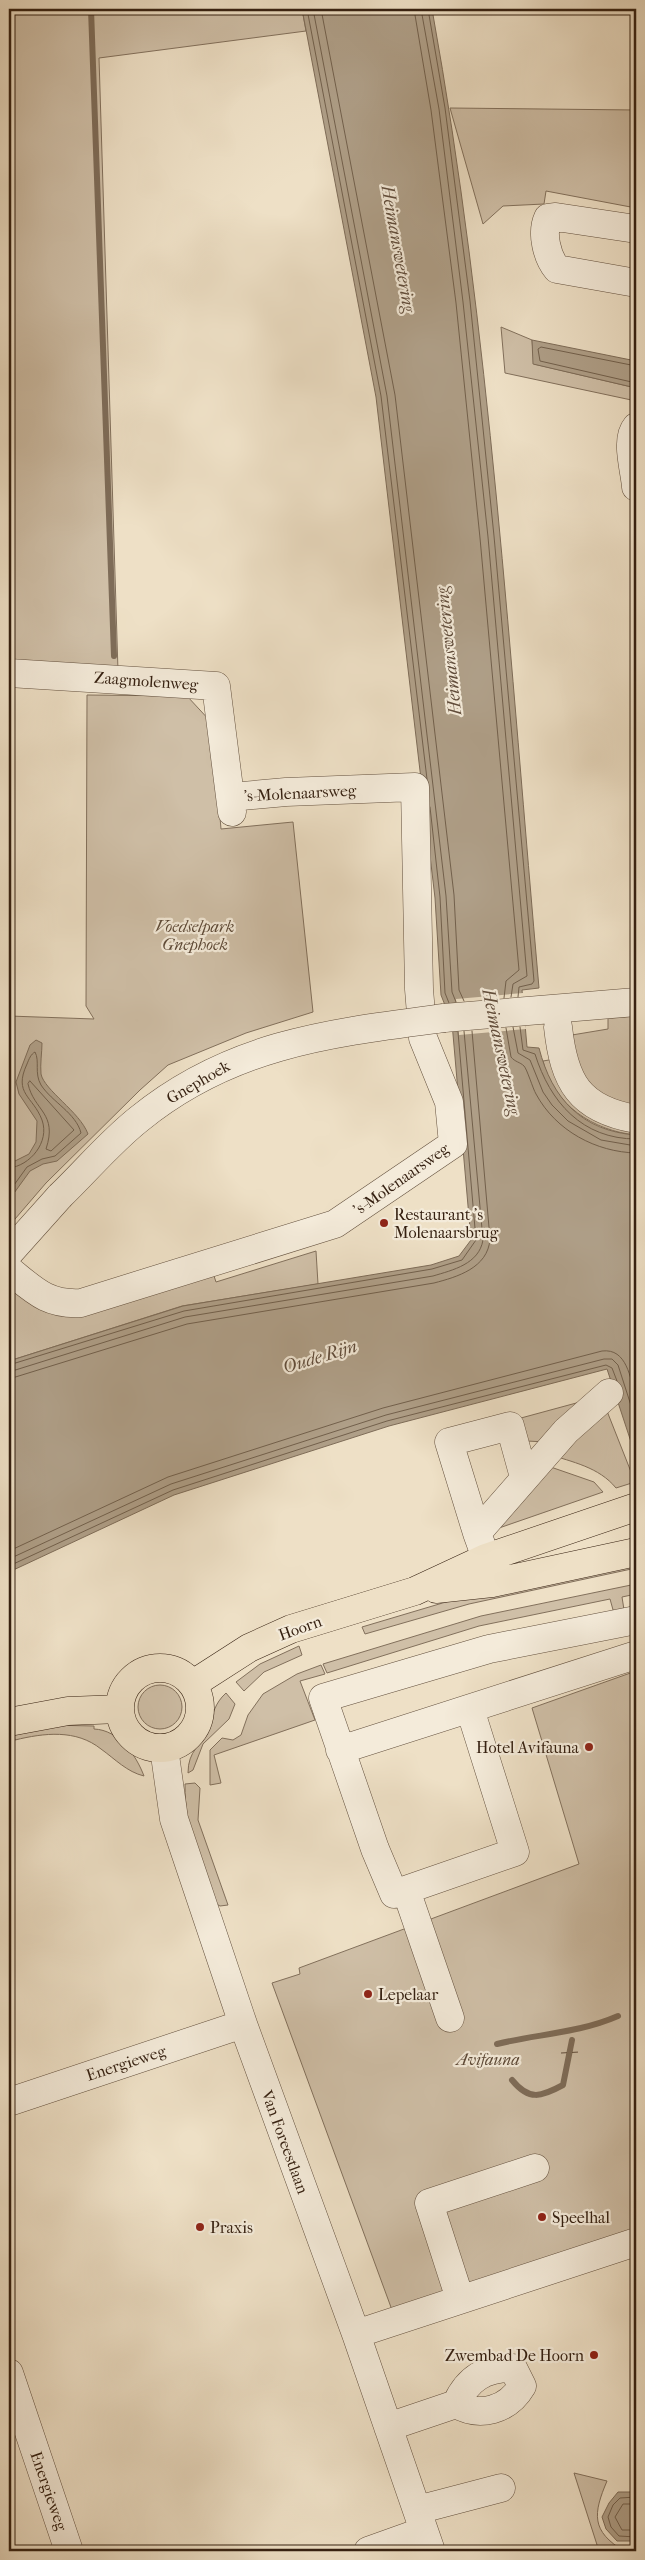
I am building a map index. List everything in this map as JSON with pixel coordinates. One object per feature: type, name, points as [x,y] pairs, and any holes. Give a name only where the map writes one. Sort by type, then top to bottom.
[{"type":"main road","name":"Hoorn","points":[[415,1591],[481,1546],[636,1507]]},
{"type":"main road","name":"Hoorn","points":[[193,1684],[249,1648],[291,1629],[415,1591],[492,1584],[636,1552]]},
{"type":"main road","points":[[167,1668],[182,1673],[193,1684],[201,1708],[197,1724],[187,1738],[164,1748],[148,1746],[134,1738],[123,1725],[120,1709],[126,1686],[144,1671],[167,1668]]},
{"type":"main road","points":[[9,1722],[68,1711],[120,1709]]},
{"type":"street","points":[[636,229],[556,217],[548,218],[544,226],[549,260],[557,269],[636,283]]},
{"type":"street","points":[[636,427],[633,430],[632,446],[636,487]]},
{"type":"street","name":"Zaagmolenweg","points":[[9,673],[216,686],[232,804]]},
{"type":"street","name":"'s-Molenaarsweg","points":[[9,1270],[48,1300],[64,1304],[81,1303],[335,1224],[453,1144],[449,1102],[423,1038],[419,990],[414,787],[286,792],[232,804]]},
{"type":"street","name":"Gnephoek","points":[[9,1253],[60,1196],[138,1120],[194,1081],[228,1063],[310,1038],[444,1018],[636,1002]]},
{"type":"street","points":[[558,1027],[562,1058],[574,1085],[594,1107],[615,1116],[636,1120]]},
{"type":"street","points":[[481,1546],[524,1477],[566,1431],[609,1393]]},
{"type":"street","points":[[481,1546],[449,1442],[510,1426],[524,1477]]},
{"type":"street","points":[[470,1709],[515,1852],[394,1894],[340,1750],[323,1698],[489,1649],[636,1620]]},
{"type":"street","points":[[340,1750],[636,1656]]},
{"type":"street","name":"Van Foreestlaan","points":[[164,1748],[174,1819],[243,2024],[356,2334],[424,2531]]},
{"type":"street","points":[[406,1890],[450,2018]]},
{"type":"street","name":"Energieweg","points":[[9,2102],[243,2024]]},
{"type":"street","points":[[460,2299],[429,2203],[535,2168]]},
{"type":"street","points":[[356,2334],[636,2242]]},
{"type":"street","name":"Energieweg","points":[[9,2373],[69,2551]]},
{"type":"street","points":[[388,2427],[456,2404]]},
{"type":"street","points":[[368,2551],[424,2531],[501,2488]]},
{"type":"green space","points":[[14,9],[302,9],[306,31],[99,58],[118,671],[9,664],[9,89]]},
{"type":"green space","points":[[450,108],[636,110],[636,208],[546,191],[544,204],[503,206],[483,224]]},
{"type":"green space","points":[[501,327],[532,340],[534,364],[636,388],[636,401],[505,373]]},
{"type":"green space","name":"Voedselpark Gnephoek","points":[[87,695],[187,696],[212,723],[221,829],[293,822],[313,1012],[246,1033],[168,1065],[46,1183],[9,1226],[9,1016],[94,1019],[86,1006]]},
{"type":"green space","points":[[636,1016],[636,1114],[598,1101],[570,1066],[566,1036],[608,1029],[608,1018]]},
{"type":"green space","points":[[555,1059],[636,1125],[636,1135],[605,1128],[577,1113],[566,1103],[548,1077],[543,1061]]},
{"type":"green space","points":[[316,1251],[318,1284],[182,1306],[9,1361],[9,1285],[28,1299],[212,1270],[216,1282]]},
{"type":"green space","points":[[591,1399],[546,1442],[527,1441],[521,1435],[521,1418]]},
{"type":"green space","points":[[605,1406],[635,1482],[616,1488],[602,1475],[593,1470],[548,1454]]},
{"type":"green space","points":[[542,1464],[594,1482],[603,1492],[499,1528],[508,1507]]},
{"type":"green space","points":[[636,1560],[636,1568],[469,1604],[365,1634],[362,1627],[456,1599]]},
{"type":"green space","points":[[636,1584],[636,1594],[622,1597],[625,1616],[615,1617],[610,1599],[479,1626],[327,1673],[323,1664],[481,1616]]},
{"type":"green space","points":[[299,1646],[302,1655],[264,1672],[244,1691],[236,1682],[260,1664]]},
{"type":"green space","points":[[321,1665],[325,1674],[300,1681],[315,1720],[214,1755],[221,1783],[210,1785],[210,1750],[222,1738],[233,1740],[241,1735],[248,1715],[263,1694],[297,1674]]},
{"type":"green space","name":"Avifauna","points":[[636,1671],[636,2230],[392,2310],[272,1983],[300,1974],[299,1968],[579,1864],[532,1708]]},
{"type":"green space","points":[[164,1685],[176,1691],[181,1698],[181,1716],[176,1723],[169,1728],[156,1729],[144,1723],[139,1716],[138,1703],[144,1691],[151,1686]]},
{"type":"green space","points":[[226,1693],[235,1704],[229,1719],[203,1744],[193,1770],[188,1773],[192,1754],[205,1734],[217,1705]]},
{"type":"green space","points":[[49,1725],[94,1726],[94,1729],[103,1730],[111,1734],[119,1739],[131,1752],[144,1776],[127,1768],[101,1749],[81,1738],[48,1734],[15,1740],[13,1732]]},
{"type":"green space","points":[[195,1783],[200,1788],[198,1820],[228,1905],[220,1906],[215,1903],[190,1831],[185,1784]]},
{"type":"green space","points":[[574,2473],[607,2481],[599,2503],[598,2521],[600,2529],[605,2536],[624,2551],[599,2551]]},
{"type":"water","points":[[302,9],[432,9],[452,130],[469,252],[484,374],[508,620],[539,988],[522,990],[527,1047],[539,1048],[552,1083],[572,1109],[600,1127],[636,1135],[636,1457],[607,1369],[389,1426],[174,1495],[9,1572],[9,1361],[183,1306],[431,1265],[459,1256],[471,1240],[452,1023],[441,995],[435,898],[376,397]]},
{"type":"water","points":[[532,340],[636,361],[636,388],[533,364]]},
{"type":"water","points":[[36,1040],[42,1043],[41,1074],[44,1080],[48,1087],[78,1118],[88,1134],[57,1161],[43,1164],[30,1171],[9,1200],[9,1164],[29,1154],[36,1142],[37,1121],[19,1094],[16,1082],[30,1045]]},
{"type":"water","points":[[618,2492],[636,2492],[636,2541],[617,2541],[606,2529],[602,2517],[609,2503]]},
{"type":"pier","points":[[523,993],[526,1029],[459,1035],[456,999]]},
{"type":"waterway","points":[[91,9],[114,656]]},
{"type":"waterway","points":[[497,2044],[573,2030],[618,2016]]},
{"type":"waterway","points":[[512,2080],[524,2091],[536,2095],[563,2085],[572,2040]]},
{"type":"ferry route","points":[[561,2053],[580,2052]]},
{"type":"place","name":"Restaurant 's Molenaarsbrug","points":[[384,1223]]},
{"type":"place","name":"Hotel Avifauna","points":[[589,1747]]},
{"type":"place","name":"Lepelaar","points":[[368,1994]]},
{"type":"place","name":"Speelhal","points":[[542,2217]]},
{"type":"place","name":"Praxis","points":[[200,2227]]},
{"type":"place","name":"Zwembad De Hoorn","points":[[594,2355]]},
{"type":"water label","name":"Heimanswetering","points":[[398,249]]},
{"type":"water label","name":"Heimanswetering","points":[[449,651]]},
{"type":"water label","name":"Heimanswetering","points":[[501,1052]]},
{"type":"water label","name":"Oude Rijn","points":[[320,1357]]}]
